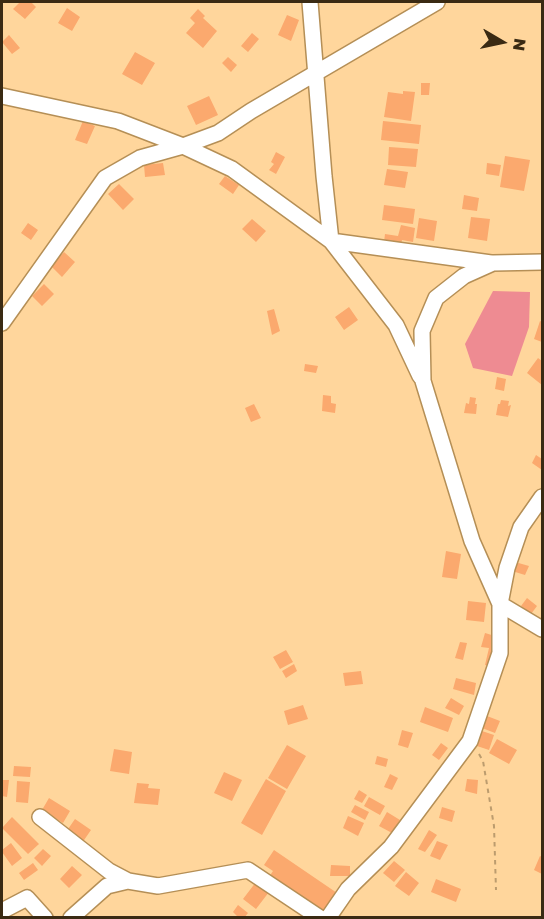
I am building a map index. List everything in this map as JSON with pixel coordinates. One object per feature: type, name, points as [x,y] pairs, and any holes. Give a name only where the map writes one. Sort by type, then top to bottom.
[{"type":"street","points":[[310,2],[331,241]]},
{"type":"street","points":[[2,323],[105,178],[140,158],[218,133],[251,111],[437,2]]},
{"type":"street","points":[[2,96],[118,121],[183,146],[232,169],[331,241],[396,325],[423,381],[472,541],[500,604],[543,629]]},
{"type":"street","points":[[331,241],[493,264],[543,262]]},
{"type":"street","points":[[423,381],[422,331],[436,298],[464,276],[493,264]]},
{"type":"street","points":[[328,918],[348,889],[391,847],[470,741],[500,653],[500,604],[507,568],[521,527],[543,497]]},
{"type":"street","points":[[40,817],[109,871],[128,881],[158,886],[248,870],[320,918]]},
{"type":"street","points":[[71,918],[107,886],[128,881]]},
{"type":"street","points":[[2,911],[27,898],[45,918]]},
{"type":"path","points":[[470,741],[483,761],[494,826],[496,890]]},
{"type":"shaded area","points":[[493,291],[530,292],[529,327],[512,376],[473,368],[465,344]]},
{"type":"building","points":[[20,2],[31,2],[36,7],[25,19],[13,9]]},
{"type":"building","points":[[67,8],[80,17],[72,31],[58,23]]},
{"type":"building","points":[[198,9],[205,16],[203,18],[217,31],[203,48],[186,33],[195,23],[190,18]]},
{"type":"building","points":[[287,15],[299,20],[291,41],[278,35]]},
{"type":"building","points":[[252,33],[259,39],[248,52],[241,46]]},
{"type":"building","points":[[9,35],[20,48],[12,54],[2,42]]},
{"type":"building","points":[[135,52],[155,63],[142,85],[122,74]]},
{"type":"building","points":[[228,57],[237,65],[231,72],[222,63]]},
{"type":"building","points":[[421,83],[430,83],[429,95],[421,95]]},
{"type":"building","points":[[403,91],[415,92],[411,121],[384,117],[388,92],[403,94]]},
{"type":"building","points":[[209,96],[218,115],[196,125],[187,106]]},
{"type":"building","points":[[83,121],[95,126],[87,144],[75,140]]},
{"type":"building","points":[[383,121],[421,125],[419,144],[381,140]]},
{"type":"building","points":[[389,147],[418,149],[416,167],[388,165]]},
{"type":"building","points":[[276,152],[285,157],[276,174],[269,170],[274,164],[271,162]]},
{"type":"building","points":[[505,156],[530,160],[524,191],[500,187]]},
{"type":"building","points":[[163,163],[165,175],[145,177],[144,165]]},
{"type":"building","points":[[487,163],[501,165],[499,176],[486,174]]},
{"type":"building","points":[[387,169],[408,172],[405,188],[384,185]]},
{"type":"building","points":[[225,176],[239,185],[233,194],[219,184]]},
{"type":"building","points":[[119,184],[134,199],[123,210],[108,194]]},
{"type":"building","points":[[464,195],[479,198],[477,211],[462,209]]},
{"type":"building","points":[[384,205],[415,209],[413,224],[382,220]]},
{"type":"building","points":[[471,217],[490,219],[487,241],[468,238]]},
{"type":"building","points":[[419,218],[437,221],[434,241],[416,238]]},
{"type":"building","points":[[252,219],[266,231],[256,242],[242,229]]},
{"type":"building","points":[[28,223],[38,230],[31,240],[21,233]]},
{"type":"building","points":[[401,225],[415,228],[413,242],[402,240],[401,245],[384,242],[385,234],[398,236]]},
{"type":"building","points":[[64,252],[75,262],[62,277],[51,266]]},
{"type":"building","points":[[44,284],[54,294],[42,306],[32,296]]},
{"type":"building","points":[[349,307],[358,320],[344,330],[335,317]]},
{"type":"building","points":[[274,309],[280,331],[272,335],[267,311]]},
{"type":"building","points":[[540,321],[542,322],[542,342],[534,339]]},
{"type":"building","points":[[538,358],[542,361],[542,385],[527,373]]},
{"type":"building","points":[[305,364],[318,366],[316,373],[304,371]]},
{"type":"building","points":[[497,377],[506,379],[504,391],[495,389]]},
{"type":"building","points":[[323,395],[331,396],[331,403],[336,404],[335,413],[322,411]]},
{"type":"building","points":[[470,397],[476,398],[476,414],[464,413]]},
{"type":"building","points":[[501,400],[509,401],[508,406],[511,405],[508,417],[496,415]]},
{"type":"building","points":[[254,404],[261,418],[251,422],[245,408]]},
{"type":"building","points":[[536,455],[542,459],[542,470],[532,463]]},
{"type":"building","points":[[446,551],[461,554],[457,579],[442,577]]},
{"type":"building","points":[[515,562],[529,566],[525,575],[512,571]]},
{"type":"building","points":[[527,598],[537,606],[531,614],[521,606]]},
{"type":"building","points":[[468,601],[486,603],[484,622],[466,620]]},
{"type":"building","points":[[485,633],[495,636],[492,650],[496,650],[493,667],[485,665],[489,648],[481,647]]},
{"type":"building","points":[[460,642],[467,643],[463,660],[455,658]]},
{"type":"building","points":[[286,650],[293,662],[280,669],[273,657]]},
{"type":"building","points":[[294,664],[297,671],[286,678],[282,671]]},
{"type":"building","points":[[361,671],[363,684],[345,686],[343,673]]},
{"type":"building","points":[[456,678],[476,683],[474,695],[453,689]]},
{"type":"building","points":[[451,698],[464,706],[459,715],[445,708]]},
{"type":"building","points":[[303,705],[308,719],[288,725],[284,711]]},
{"type":"building","points":[[425,707],[453,718],[448,732],[420,722]]},
{"type":"building","points":[[487,716],[500,721],[495,733],[482,728]]},
{"type":"building","points":[[402,730],[413,733],[408,748],[398,745]]},
{"type":"building","points":[[482,731],[494,735],[489,750],[477,746]]},
{"type":"building","points":[[497,739],[517,750],[509,764],[489,753]]},
{"type":"building","points":[[441,743],[448,748],[439,760],[432,755]]},
{"type":"building","points":[[287,745],[306,756],[287,789],[268,778]]},
{"type":"building","points":[[114,749],[132,752],[129,774],[110,771]]},
{"type":"building","points":[[377,756],[388,759],[386,767],[375,764]]},
{"type":"building","points":[[14,766],[31,767],[30,777],[13,776]]},
{"type":"building","points":[[224,772],[242,780],[232,801],[214,793]]},
{"type":"building","points":[[390,774],[398,778],[392,790],[384,787]]},
{"type":"building","points":[[266,779],[286,791],[262,835],[241,823]]},
{"type":"building","points":[[467,779],[478,780],[477,794],[465,791]]},
{"type":"building","points":[[2,780],[9,780],[7,797],[2,796]]},
{"type":"building","points":[[17,781],[30,782],[28,803],[16,802]]},
{"type":"building","points":[[137,783],[149,784],[148,788],[160,789],[158,805],[134,803]]},
{"type":"building","points":[[359,790],[367,795],[362,803],[354,799]]},
{"type":"building","points":[[369,797],[385,806],[380,815],[364,806]]},
{"type":"building","points":[[49,798],[70,811],[63,823],[42,810]]},
{"type":"building","points":[[355,805],[369,812],[365,820],[351,812]]},
{"type":"building","points":[[442,807],[455,811],[452,822],[439,818]]},
{"type":"building","points":[[387,812],[400,820],[392,833],[379,826]]},
{"type":"building","points":[[348,816],[364,823],[358,836],[343,828]]},
{"type":"building","points":[[12,817],[39,844],[28,854],[2,828]]},
{"type":"building","points":[[75,819],[91,830],[82,843],[66,832]]},
{"type":"building","points":[[429,830],[437,835],[425,852],[418,849]]},
{"type":"building","points":[[437,841],[448,845],[440,860],[430,856]]},
{"type":"building","points":[[11,843],[22,858],[12,866],[2,852]]},
{"type":"building","points":[[43,849],[51,856],[42,866],[34,858]]},
{"type":"building","points":[[274,850],[340,895],[326,915],[269,877],[273,871],[264,865]]},
{"type":"building","points":[[540,856],[542,857],[542,874],[534,870]]},
{"type":"building","points":[[394,861],[405,870],[394,882],[383,873]]},
{"type":"building","points":[[33,863],[38,870],[24,880],[19,873]]},
{"type":"building","points":[[331,865],[350,866],[350,876],[330,876]]},
{"type":"building","points":[[72,866],[82,875],[69,888],[60,879]]},
{"type":"building","points":[[406,872],[419,883],[409,896],[395,886]]},
{"type":"building","points":[[436,879],[461,889],[456,902],[431,892]]},
{"type":"building","points":[[256,882],[269,892],[256,909],[243,899]]},
{"type":"building","points":[[238,905],[248,913],[244,918],[239,918],[233,912]]}]
